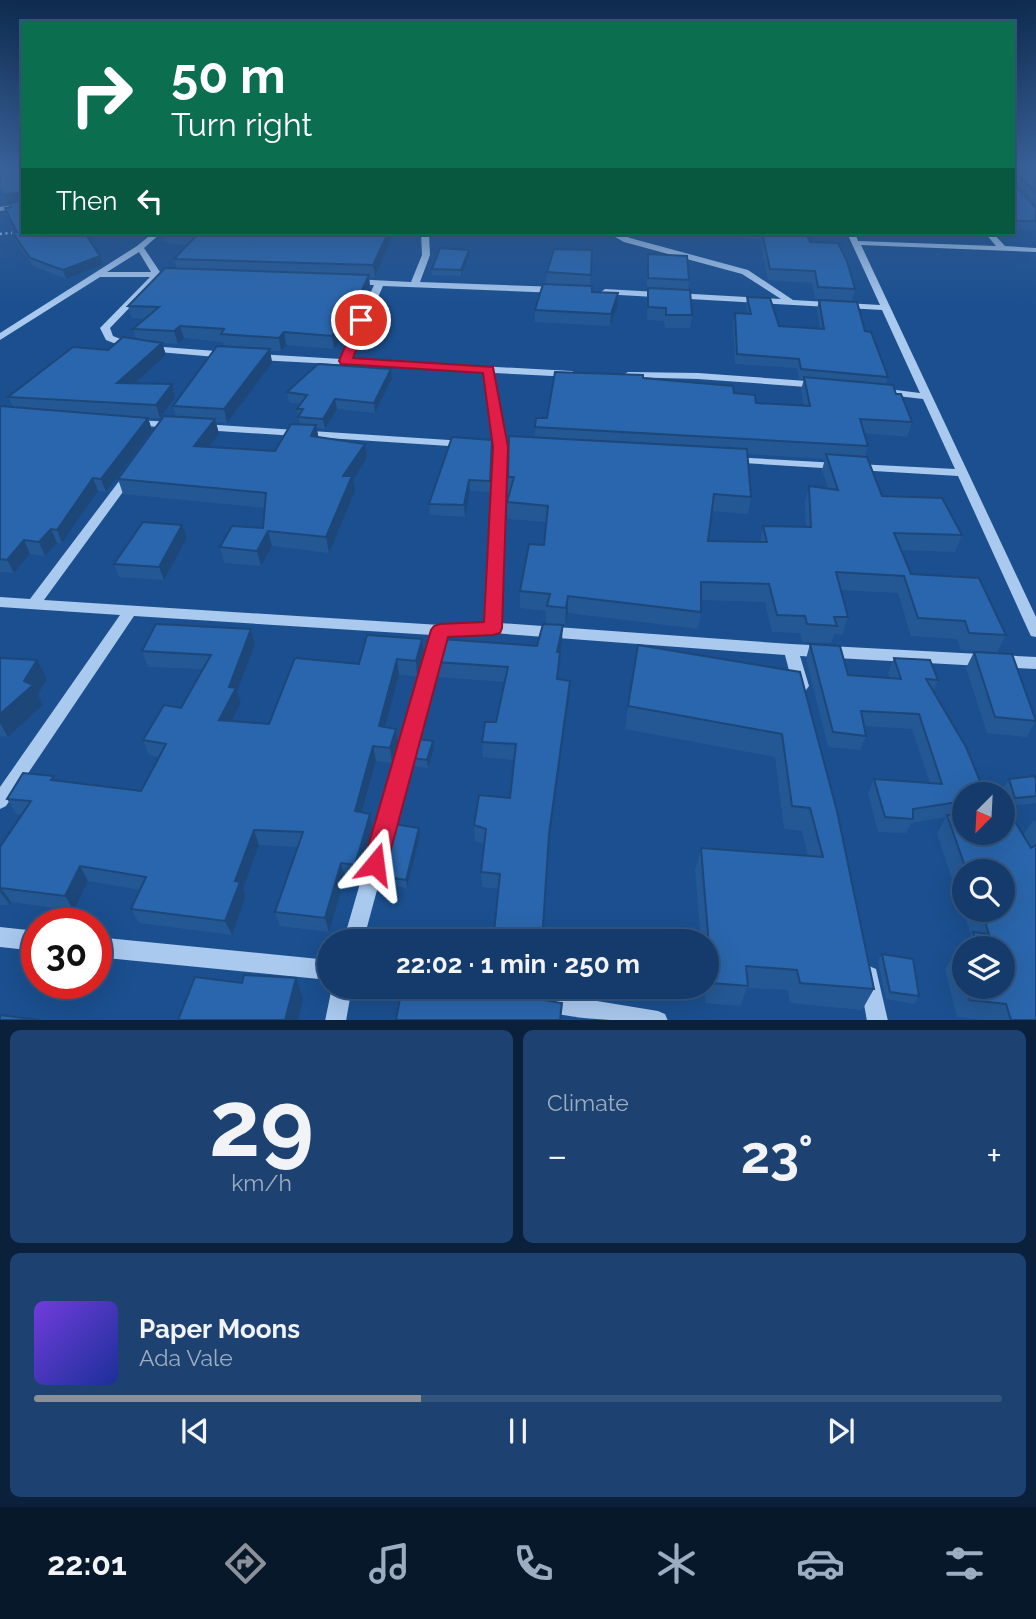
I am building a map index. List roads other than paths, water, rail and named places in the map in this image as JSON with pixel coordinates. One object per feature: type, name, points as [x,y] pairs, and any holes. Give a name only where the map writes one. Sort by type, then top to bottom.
[{"type":"street","points":[[0,337],[100,275],[155,235]]},
{"type":"street","points":[[415,283],[426,255],[425,235]]},
{"type":"street","points":[[616,235],[626,240],[745,271],[789,301]]},
{"type":"street","points":[[991,235],[1003,249]]},
{"type":"street","points":[[1036,250],[854,238],[1036,632]]},
{"type":"street","points":[[140,248],[157,274]]},
{"type":"street","points":[[157,274],[105,328],[109,338],[117,343],[135,347],[229,355]]},
{"type":"street","points":[[100,275],[180,275]]},
{"type":"street","points":[[338,282],[568,290]]},
{"type":"street","points":[[345,361],[380,282]]},
{"type":"street","points":[[594,292],[887,308]]},
{"type":"street","points":[[209,364],[216,354]]},
{"type":"street","points":[[242,356],[583,374]]},
{"type":"street","points":[[489,370],[501,447],[493,628]]},
{"type":"street","points":[[610,375],[710,377],[834,386]]},
{"type":"street","points":[[873,390],[928,397]]},
{"type":"street","points":[[158,436],[169,420]]},
{"type":"street","points":[[124,422],[169,420],[542,449]]},
{"type":"street","points":[[34,604],[141,458]]},
{"type":"street","points":[[724,460],[961,473]]},
{"type":"street","points":[[1020,594],[1036,596]]},
{"type":"street","points":[[0,603],[440,630],[493,628],[791,650],[1036,663]]},
{"type":"street","points":[[0,800],[129,612]]},
{"type":"street","points":[[357,929],[440,630]]},
{"type":"street","points":[[791,650],[805,702]]},
{"type":"street","points":[[0,937],[21,939]]},
{"type":"street","points":[[112,949],[317,969]]},
{"type":"street","points":[[865,954],[878,1020]]},
{"type":"street","points":[[335,1020],[339,999]]},
{"type":"street","points":[[522,999],[658,1020]]}]
